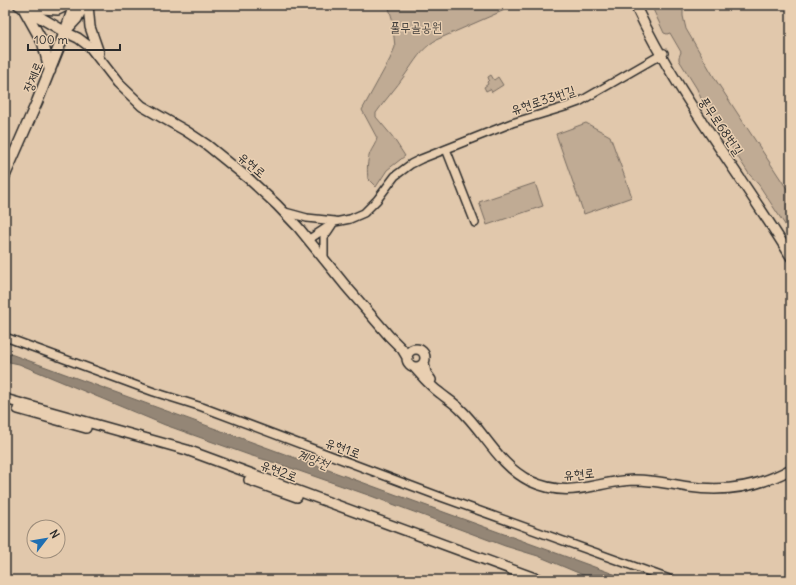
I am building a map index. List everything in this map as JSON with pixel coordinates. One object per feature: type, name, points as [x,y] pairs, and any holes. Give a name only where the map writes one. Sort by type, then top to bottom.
[{"type":"main road","points":[[21,6],[65,32]]},
{"type":"main road","points":[[21,6],[41,38],[50,71]]},
{"type":"main road","name":"장제로","points":[[5,175],[50,71],[65,32]]},
{"type":"street","points":[[21,6],[53,11],[63,9],[68,5]]},
{"type":"street","points":[[65,32],[74,5]]},
{"type":"street","points":[[65,32],[77,19],[84,5]]},
{"type":"street","points":[[88,5],[90,27],[102,61]]},
{"type":"street","name":"풍무로68번길","points":[[635,5],[693,108],[762,210],[791,257]]},
{"type":"street","name":"풍무로68번길","points":[[640,5],[663,54],[791,249]]},
{"type":"street","name":"유현로","points":[[65,32],[78,38],[90,48],[102,61],[118,83],[135,100],[149,111],[186,131],[207,145],[249,179],[285,212],[324,260],[399,346],[408,359]]},
{"type":"street","name":"유현로33번길","points":[[308,240],[325,227],[335,222],[350,219],[364,213],[377,200],[395,176],[403,169],[421,159],[512,123],[579,102],[663,54]]},
{"type":"street","points":[[446,149],[475,223]]},
{"type":"street","name":"유현로33번길","points":[[285,212],[307,218],[335,222]]},
{"type":"street","points":[[324,260],[324,237],[335,222]]},
{"type":"street","name":"유현1로","points":[[5,336],[154,392],[202,407],[441,497],[672,580]]},
{"type":"street","points":[[399,346],[420,350],[423,352],[425,358],[424,364],[420,367],[414,367],[410,364],[408,359],[409,353],[414,350]]},
{"type":"street","name":"유현로","points":[[424,364],[426,373],[436,385],[461,406],[512,465],[531,478],[550,484],[569,486],[580,485],[631,476],[689,484],[736,484],[766,478],[791,465]]},
{"type":"street","name":"유현로","points":[[414,367],[433,388],[459,408],[507,465],[530,481],[548,488],[568,490],[636,480],[699,488],[731,488],[765,482],[791,469]]},
{"type":"street","name":"유현2로","points":[[5,399],[186,450],[540,580]]},
{"type":"street","name":"유현2로","points":[[5,405],[191,458],[523,580]]},
{"type":"green space","name":"풀무골공원","points":[[388,5],[516,5],[436,40],[426,47],[419,56],[376,113],[376,117],[392,136],[405,156],[387,170],[376,187],[368,179],[367,169],[369,156],[377,138],[362,110],[395,47],[392,18]]},
{"type":"green space","points":[[651,5],[683,5],[683,16],[686,29],[717,82],[791,195],[791,234],[759,185],[749,174],[703,103],[697,89],[679,60],[681,52],[670,33],[664,33]]},
{"type":"green space","points":[[491,75],[494,80],[498,77],[503,85],[492,92],[490,89],[486,91],[484,87],[488,84],[488,77]]},
{"type":"green space","points":[[586,123],[610,136],[632,197],[584,214],[556,134]]},
{"type":"green space","points":[[535,183],[543,206],[487,225],[479,202]]},
{"type":"shaded area","points":[[5,352],[630,580],[595,580],[538,556],[505,546],[371,496],[165,425],[19,364],[5,361]]},
{"type":"water label","name":"계양천","points":[[313,459]]}]
